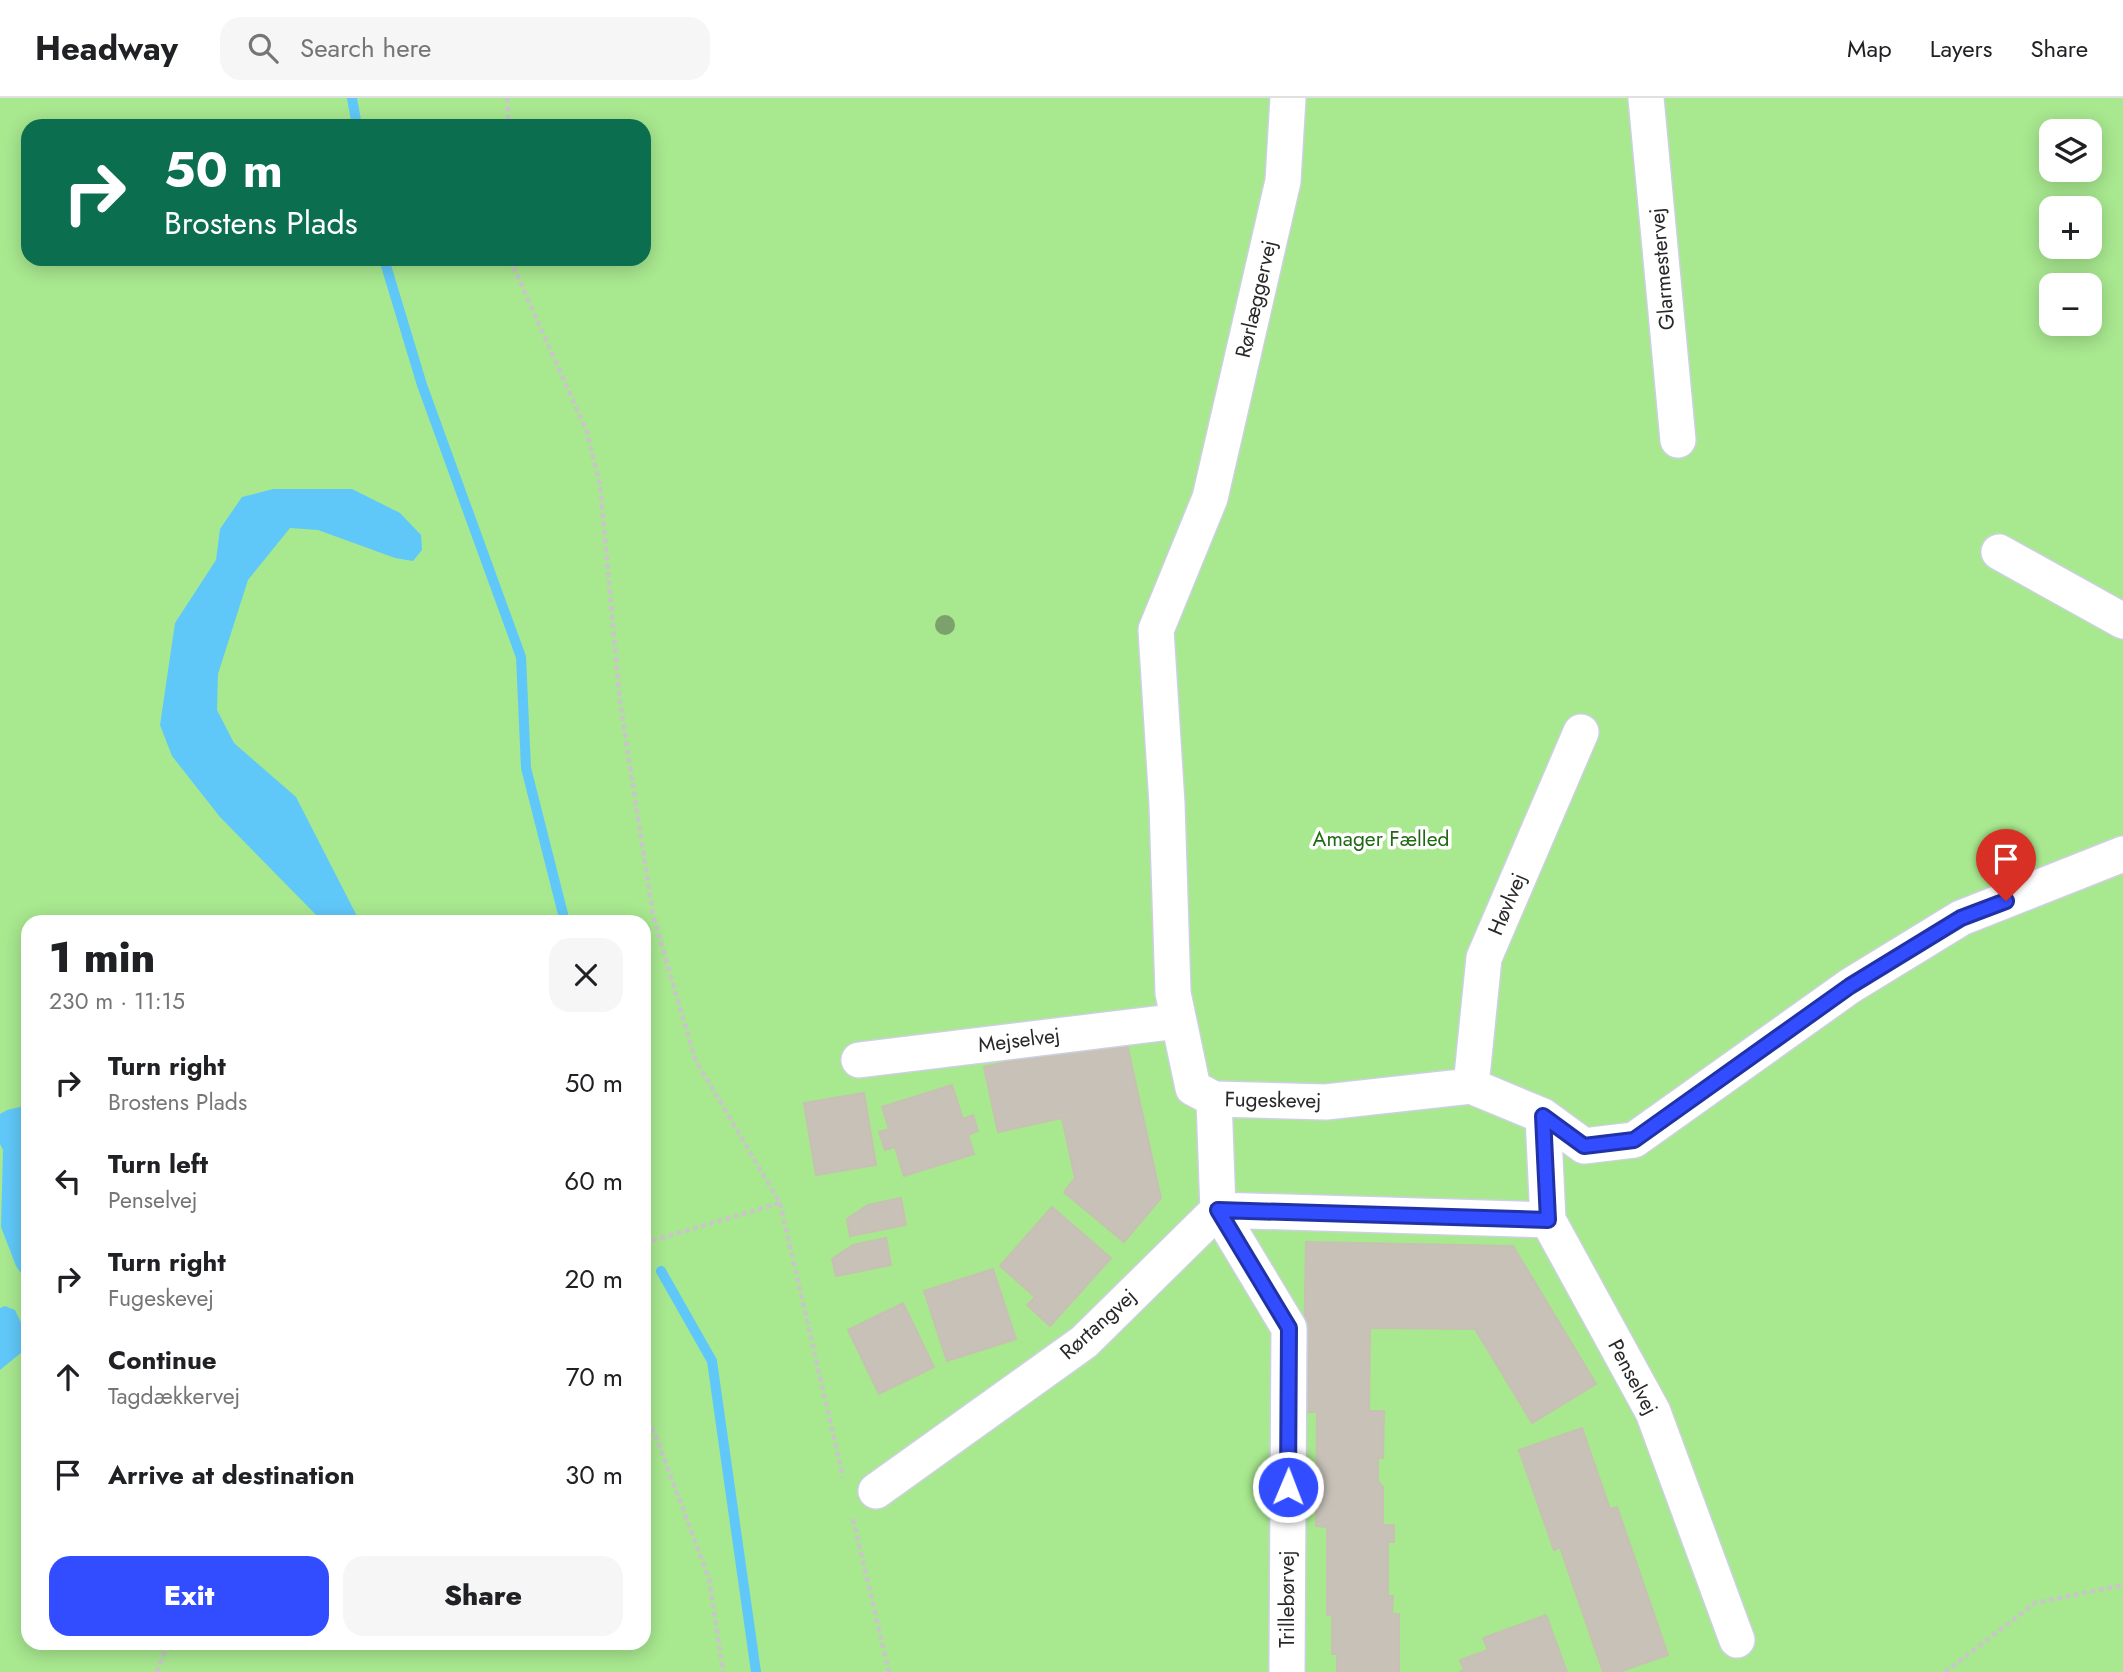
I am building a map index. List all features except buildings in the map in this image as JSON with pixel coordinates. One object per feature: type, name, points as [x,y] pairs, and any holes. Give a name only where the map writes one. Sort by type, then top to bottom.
[{"type":"street","name":"Rørlæggervej","points":[[1210,498],[1283,181],[1288,98]]},
{"type":"street","name":"Glarmestervej","points":[[1646,98],[1678,440]]},
{"type":"street","name":"Fugeskevej","points":[[1210,498],[1156,630],[1167,804],[1173,993],[1193,1088],[1214,1098],[1326,1102],[1471,1086],[1543,1116],[1584,1146],[1634,1140],[1850,986],[1961,918],[2123,854]]},
{"type":"street","points":[[1999,552],[2123,621]]},
{"type":"street","name":"Høvlvej","points":[[1471,1086],[1484,958],[1581,732]]},
{"type":"street","name":"Mejselvej","points":[[859,1060],[1179,1021]]},
{"type":"street","points":[[1214,1098],[1218,1210],[1548,1220]]},
{"type":"street","name":"Penselvej","points":[[1543,1116],[1548,1220],[1653,1412],[1737,1640]]},
{"type":"street","name":"Rørtangvej","points":[[858,1495],[1084,1342],[1218,1210]]},
{"type":"street","name":"Trillebørvej","points":[[1218,1210],[1289,1328],[1287,1672]]},
{"type":"path","points":[[507,98],[508,119]]},
{"type":"path","points":[[513,266],[587,432],[600,485],[620,702],[653,915],[695,1059],[780,1203],[858,1495],[889,1672]]},
{"type":"path","points":[[651,1241],[780,1203]]},
{"type":"path","points":[[651,1427],[709,1580],[723,1672]]},
{"type":"path","points":[[1945,1672],[2035,1603],[2123,1586]]},
{"type":"path","points":[[157,1672],[165,1650]]},
{"type":"green space","name":"Amager Fælled","points":[[0,98],[2123,98],[2123,1672],[0,1672]]},
{"type":"water","points":[[273,489],[352,489],[400,513],[421,535],[422,550],[413,561],[395,558],[318,530],[290,528],[248,580],[218,674],[217,710],[234,743],[296,797],[356,915],[316,915],[220,817],[172,756],[160,725],[175,623],[216,560],[220,529],[242,497]]},
{"type":"water","points":[[21,1107],[21,1273],[1,1227],[3,1150],[0,1144],[0,1114]]},
{"type":"water","points":[[5,1306],[15,1310],[21,1323],[21,1353],[0,1370],[0,1308]]},
{"type":"waterway","points":[[352,98],[356,119]]},
{"type":"waterway","points":[[386,266],[422,385],[521,657],[526,768],[563,915]]},
{"type":"waterway","points":[[661,1271],[712,1361],[756,1672]]},
{"type":"route","points":[[1288,1487],[1289,1328],[1218,1210],[1548,1220],[1543,1116],[1584,1146],[1634,1140],[1850,986],[1961,918],[2006,901]]}]
